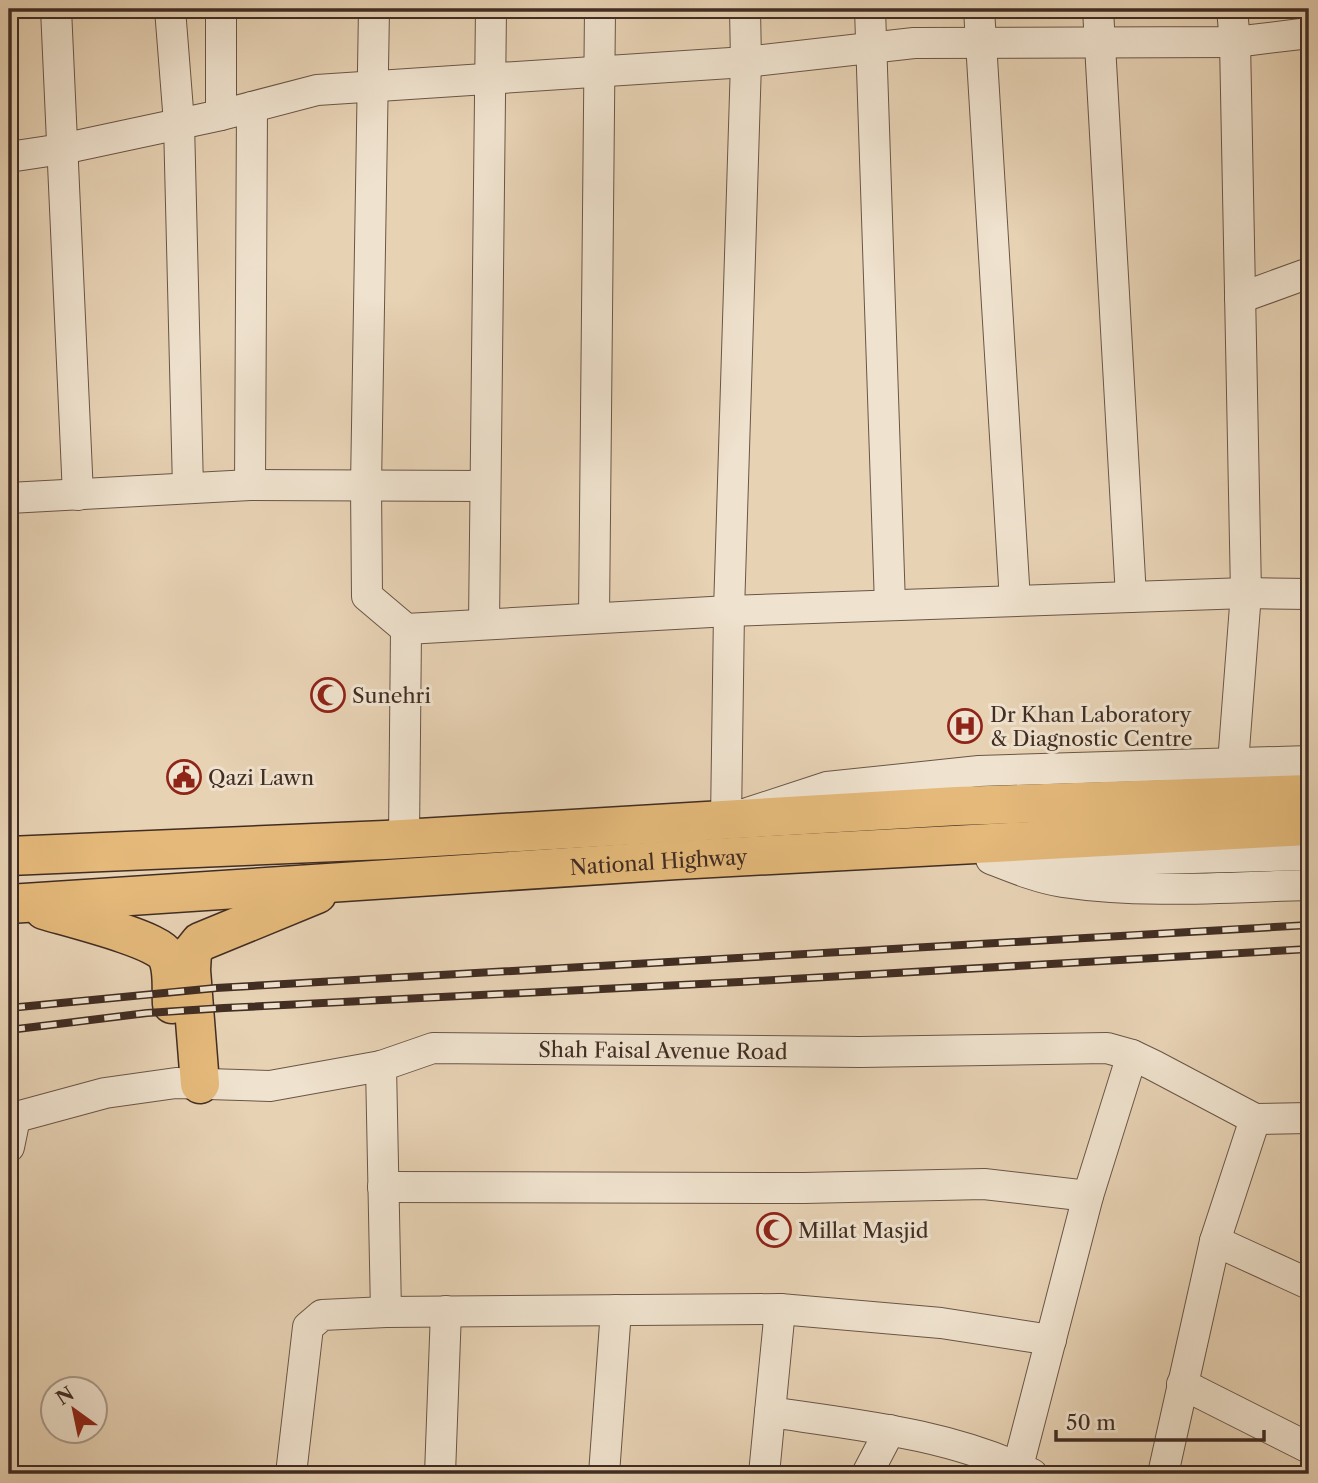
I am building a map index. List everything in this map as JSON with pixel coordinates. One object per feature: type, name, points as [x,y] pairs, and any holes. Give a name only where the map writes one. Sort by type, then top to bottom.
[{"type":"highway","name":"National Highway","points":[[9,856],[404,838],[957,806],[1309,794]]},
{"type":"highway","name":"National Highway","points":[[16,904],[922,846],[1309,826]]},
{"type":"highway","points":[[188,1083],[192,952],[200,942],[223,931],[345,883]]},
{"type":"highway","points":[[16,904],[145,940],[162,949],[168,957],[188,1083]]},
{"type":"main road","points":[[922,846],[991,859],[1309,851]]},
{"type":"street","points":[[56,9],[78,495]]},
{"type":"street","points":[[170,9],[179,123],[188,488]]},
{"type":"street","points":[[220,115],[221,9]]},
{"type":"street","points":[[374,9],[366,486],[367,596],[406,629],[729,611],[1247,593],[1309,594]]},
{"type":"street","points":[[484,624],[491,9]]},
{"type":"street","points":[[594,618],[600,9]]},
{"type":"street","points":[[745,9],[746,62],[729,611],[726,820],[827,787],[979,771],[1309,761]]},
{"type":"street","points":[[870,9],[890,606]]},
{"type":"street","points":[[979,9],[1015,601]]},
{"type":"street","points":[[1098,9],[1131,597]]},
{"type":"street","points":[[1232,9],[1235,41],[1247,593],[1233,763]]},
{"type":"street","points":[[9,157],[62,149],[220,115],[317,90],[746,62],[914,43],[1235,41],[1309,33]]},
{"type":"street","points":[[250,485],[252,107]]},
{"type":"street","points":[[1240,298],[1309,273]]},
{"type":"street","points":[[9,499],[250,485],[485,486]]},
{"type":"street","points":[[404,838],[406,629]]},
{"type":"street","points":[[991,859],[1034,875],[1061,881],[1127,888],[1309,886]]},
{"type":"street","name":"Shah Faisal Avenue Road","points":[[12,1119],[105,1093],[188,1083],[270,1086],[381,1066],[433,1048],[860,1052],[1107,1048],[1132,1055],[1255,1119],[1309,1118]]},
{"type":"street","points":[[770,1412],[890,1430],[986,1454],[1022,1472],[1051,1340],[1088,1196],[1132,1055]]},
{"type":"street","points":[[381,1066],[386,1312]]},
{"type":"street","points":[[9,1147],[12,1119]]},
{"type":"street","points":[[1163,1474],[1215,1241],[1255,1119]]},
{"type":"street","points":[[383,1187],[804,1188],[984,1184],[1088,1196]]},
{"type":"street","points":[[1215,1241],[1309,1284]]},
{"type":"street","points":[[291,1474],[309,1327],[323,1315],[446,1311],[780,1309],[941,1324],[1051,1340]]},
{"type":"street","points":[[764,1474],[780,1309]]},
{"type":"street","points":[[604,1474],[615,1310]]},
{"type":"street","points":[[440,1474],[446,1311]]},
{"type":"street","points":[[1182,1384],[1309,1448]]},
{"type":"street","points":[[867,1474],[890,1430]]},
{"type":"railway","points":[[9,1008],[216,988],[1309,925]]},
{"type":"railway","points":[[9,1030],[147,1013],[224,1008],[1309,949]]},
{"type":"place","name":"Sunehri","points":[[328,695]]},
{"type":"place","name":"Dr Khan Laboratory & Diagnostic Centre","points":[[965,726]]},
{"type":"place","name":"Qazi Lawn","points":[[184,777]]},
{"type":"place","name":"Millat Masjid","points":[[774,1230]]}]
